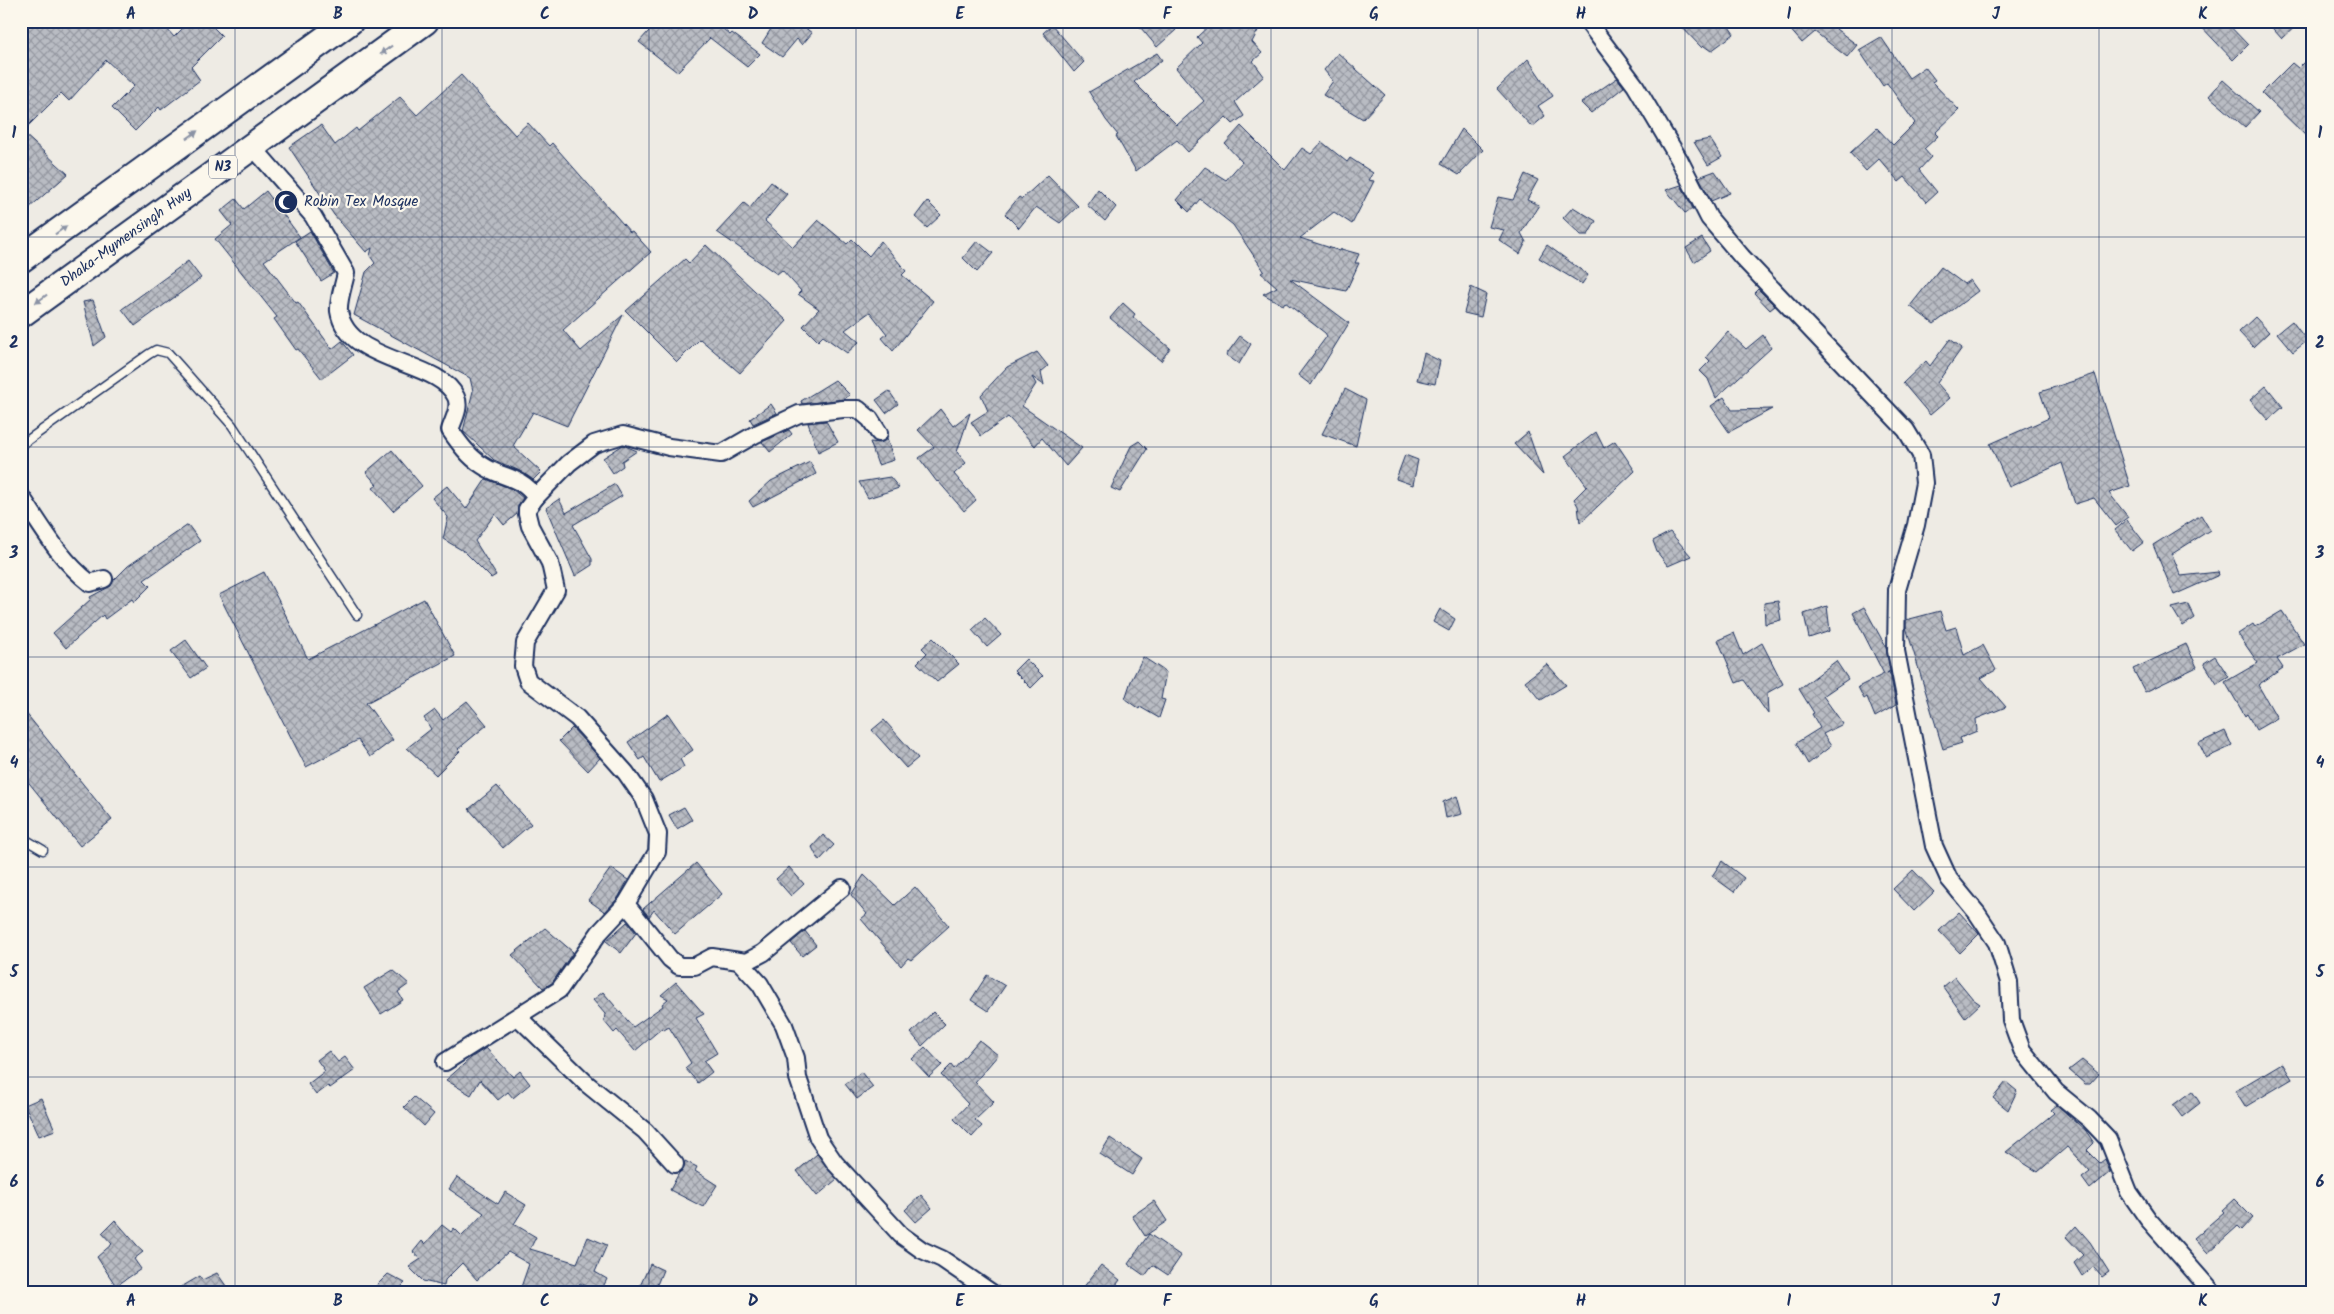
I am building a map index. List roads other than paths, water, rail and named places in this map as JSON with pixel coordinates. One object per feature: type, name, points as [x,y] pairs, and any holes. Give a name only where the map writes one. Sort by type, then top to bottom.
[{"type":"highway","points":[[21,258],[350,21]]},
{"type":"highway","name":"Dhaka-Mymensingh Hwy","points":[[21,314],[425,21]]},
{"type":"street","points":[[1587,21],[1635,85],[1679,159],[1709,218],[1742,257],[1906,430],[1921,456],[1924,483],[1916,525],[1898,590],[1896,651],[1934,846],[1949,879],[1978,913],[1997,943],[2009,982],[2011,1020],[2022,1050],[2056,1092],[2089,1119],[2108,1139],[2129,1192],[2148,1220],[2214,1293]]},
{"type":"street","points":[[252,146],[313,216],[346,273],[339,310],[343,323],[356,340],[391,359],[444,381],[456,398],[458,408],[450,430],[460,444],[482,466],[519,481],[536,497]]},
{"type":"street","points":[[445,1062],[558,990],[599,933],[626,904],[657,852],[658,834],[644,799],[626,773],[578,718],[528,680],[523,666],[525,643],[556,590],[550,564],[530,526],[527,509],[569,463],[594,444],[622,435],[669,447],[721,454],[754,435],[799,414],[843,409],[858,409],[870,419],[879,433]]},
{"type":"street","points":[[21,496],[64,558],[76,571],[90,583],[104,578]]},
{"type":"street","points":[[626,904],[670,959],[678,966],[695,966],[712,957],[746,962],[763,953],[842,888]]},
{"type":"street","points":[[740,961],[760,984],[784,1024],[796,1058],[798,1078],[818,1138],[835,1163],[901,1235],[922,1250],[942,1259],[992,1293]]},
{"type":"street","points":[[518,1017],[587,1084],[645,1130],[675,1164]]},
{"type":"lane","points":[[21,445],[149,354],[156,350],[168,354],[232,425],[357,614]]},
{"type":"lane","points":[[21,837],[43,850]]},
{"type":"place","name":"Robin Tex Mosque","points":[[286,202]]}]
